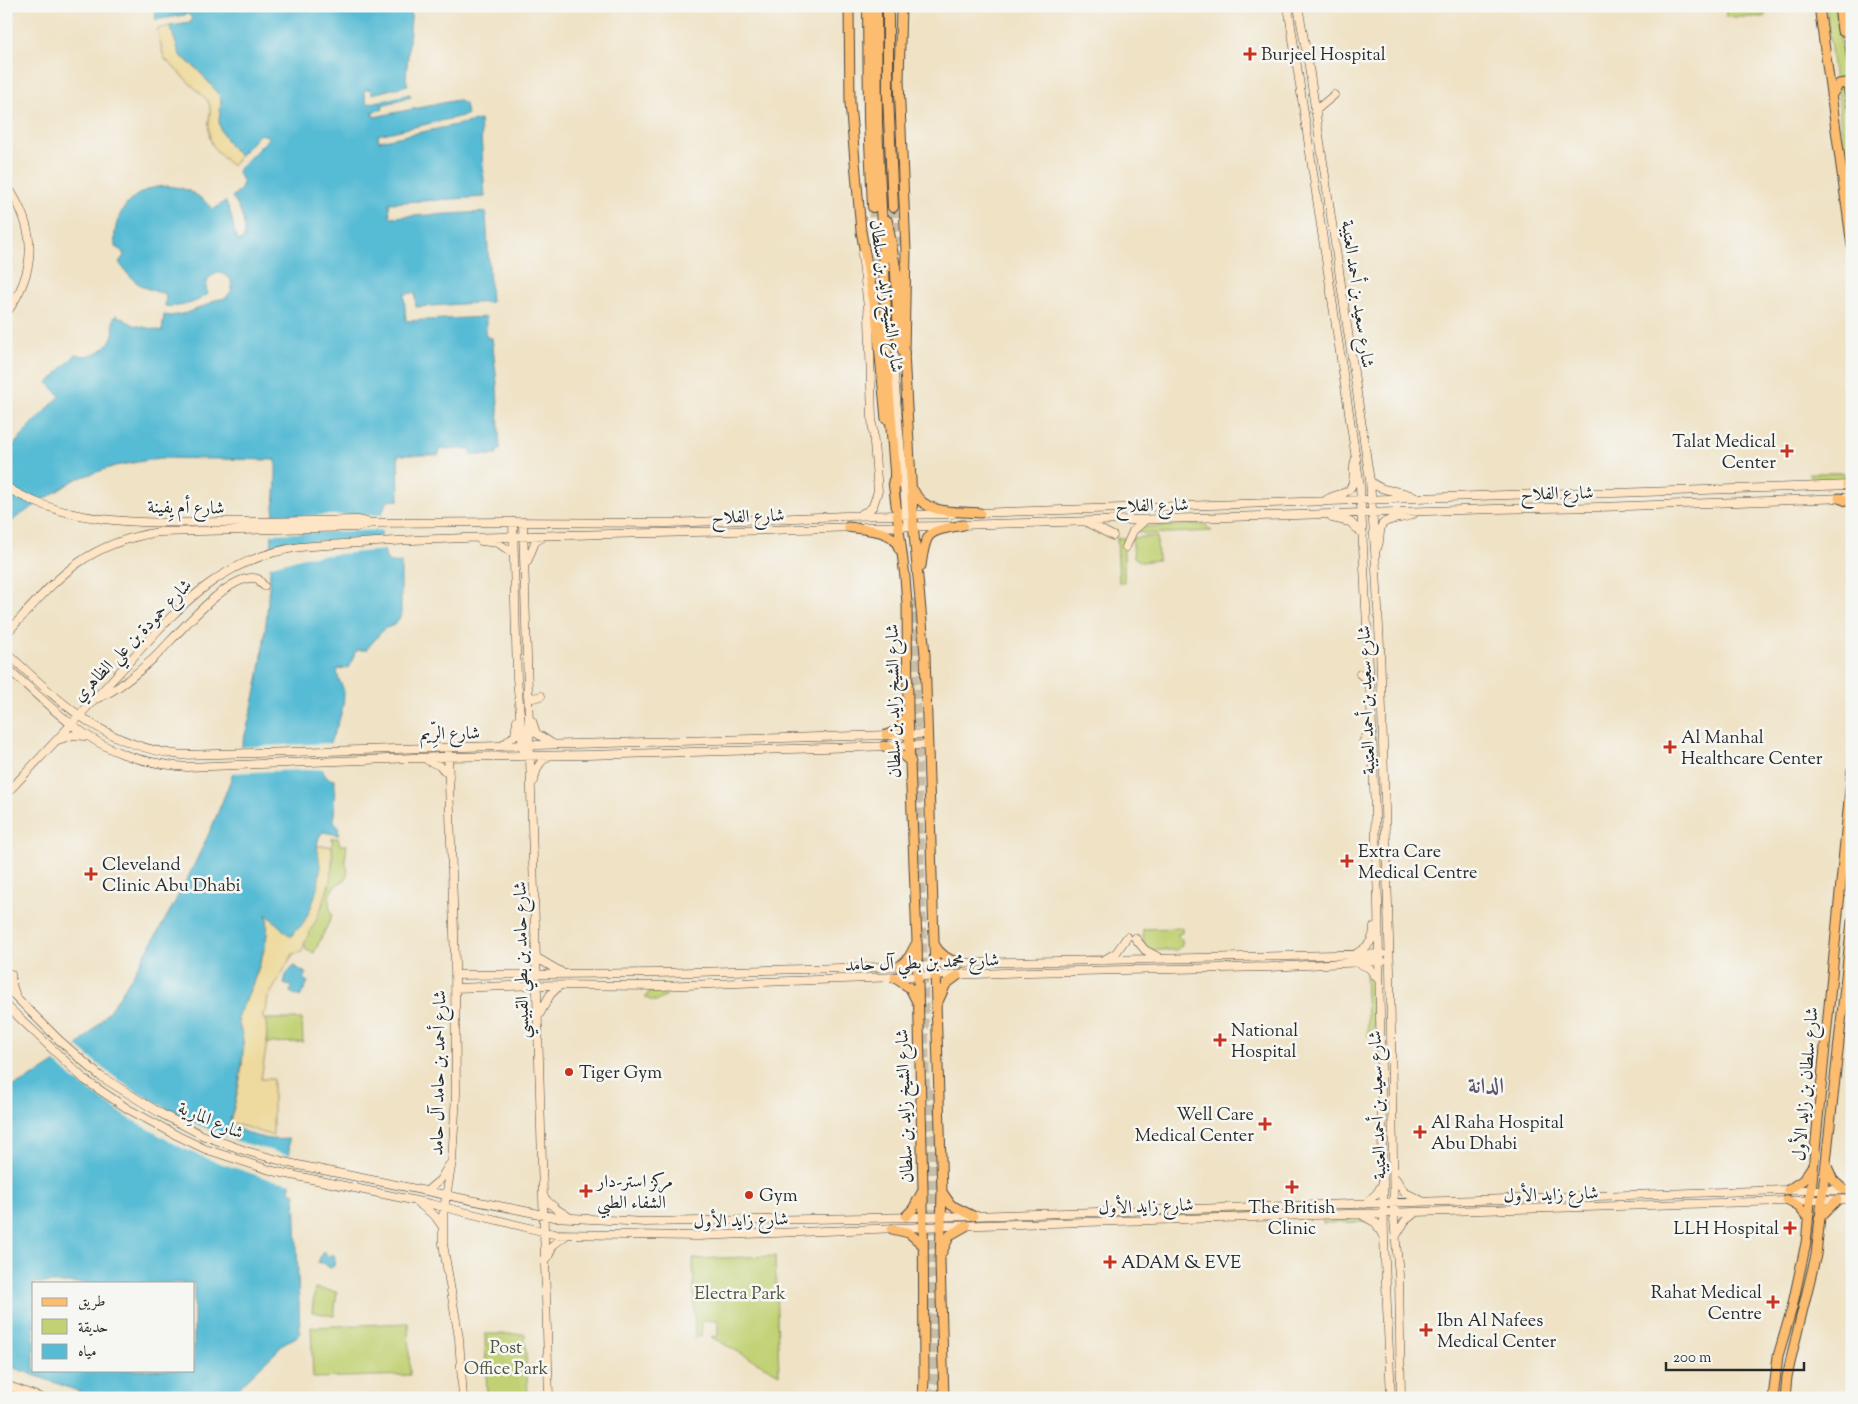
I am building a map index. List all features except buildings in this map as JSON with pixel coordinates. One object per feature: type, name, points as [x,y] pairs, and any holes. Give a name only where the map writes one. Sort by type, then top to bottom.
[{"type":"highway","name":"شارع الشيخ زايد بن سلطان","points":[[868,6],[872,207]]},
{"type":"highway","points":[[876,6],[877,124],[886,298],[887,358],[895,486]]},
{"type":"highway","points":[[881,6],[886,209],[896,273],[899,340],[904,353]]},
{"type":"highway","name":"شارع الشيخ زايد بن سلطان","points":[[888,6],[888,95],[894,207]]},
{"type":"main road","name":"شارع الشيخ زايد بن سلطان","points":[[849,6],[850,103],[861,231],[876,314],[890,470],[905,515],[914,526],[924,647],[942,1192],[940,1262],[944,1398]]},
{"type":"main road","points":[[850,78],[855,56],[855,6]]},
{"type":"main road","name":"شارع الشيخ زايد بن سلطان","points":[[901,6],[899,80],[906,252],[904,353],[912,485],[905,515],[899,526],[905,577],[908,712],[918,966],[923,1189],[924,1380],[922,1398]]},
{"type":"main road","name":"شارع سعيد بن أحمد العتيبة","points":[[1288,6],[1357,456],[1361,500],[1378,903],[1384,1238],[1388,1295],[1391,1398]]},
{"type":"main road","name":"شارع سعيد بن أحمد العتيبة","points":[[1298,6],[1370,480],[1373,513],[1389,957],[1394,1213],[1399,1275],[1401,1398]]},
{"type":"main road","points":[[1819,6],[1852,246]]},
{"type":"main road","points":[[1839,6],[1844,38],[1850,49]]},
{"type":"main road","points":[[1846,6],[1852,64]]},
{"type":"main road","points":[[1831,96],[1839,84],[1845,83],[1848,87],[1852,107]]},
{"type":"main road","points":[[1315,111],[1334,95]]},
{"type":"main road","points":[[6,184],[20,205],[24,216],[28,228],[30,251],[29,263],[19,293],[6,314]]},
{"type":"main road","points":[[846,516],[869,510],[875,504],[878,491],[872,428],[869,318],[862,261],[861,231]]},
{"type":"main road","points":[[887,358],[894,376],[905,515]]},
{"type":"main road","points":[[1325,501],[1350,488],[1353,480],[1353,464],[1357,456]]},
{"type":"main road","points":[[1370,480],[1381,489],[1404,492],[1416,498]]},
{"type":"main road","name":"شارع الفلاح","points":[[372,523],[524,522],[668,524],[846,516],[1850,484]]},
{"type":"main road","points":[[912,485],[916,496],[928,506],[980,513]]},
{"type":"main road","name":"شارع أم يِفينة","points":[[6,486],[22,496],[52,509],[98,519],[198,523],[358,520],[372,523]]},
{"type":"main road","points":[[1224,495],[1224,505]]},
{"type":"main road","points":[[1839,498],[1852,502]]},
{"type":"main road","name":"شارع الفلاح","points":[[454,539],[513,536],[587,538],[848,527],[1144,521],[1852,498]]},
{"type":"main road","points":[[1375,550],[1380,543],[1380,530],[1384,523],[1389,520],[1408,517],[1417,512]]},
{"type":"main road","points":[[1324,514],[1350,522],[1363,534]]},
{"type":"main road","points":[[1126,547],[1133,531],[1144,521]]},
{"type":"main road","name":"شارع حامد بن بطي القبيسي","points":[[512,522],[517,678],[526,746]]},
{"type":"main road","name":"شارع حامد بن بطي القبيسي","points":[[524,522],[529,718],[526,756],[531,794],[550,1398]]},
{"type":"main road","points":[[1084,522],[1102,529],[1113,536]]},
{"type":"main road","points":[[6,634],[70,567],[97,551],[131,538],[169,531],[360,527],[372,523]]},
{"type":"main road","points":[[919,581],[924,544],[928,536],[933,532],[962,525]]},
{"type":"main road","points":[[848,527],[877,532],[894,538],[898,545],[905,577]]},
{"type":"main road","points":[[525,568],[530,550],[535,542],[548,536]]},
{"type":"main road","points":[[454,539],[495,542],[503,545],[514,554]]},
{"type":"main road","name":"شارع حمودة بن علي الظاهري","points":[[6,794],[166,621],[192,596],[218,576],[248,560],[278,550],[357,542],[454,539]]},
{"type":"main road","points":[[93,726],[90,717],[91,702],[113,690],[144,667],[195,615],[218,595],[234,584],[250,577],[258,579],[264,586]]},
{"type":"main road","name":"شارع الرِّيم","points":[[6,652],[78,716],[93,726],[136,746],[182,755],[927,734]]},
{"type":"main road","name":"شارع الرِّيم","points":[[6,667],[72,724],[89,737],[110,749],[133,758],[165,765],[187,767],[449,757],[927,745]]},
{"type":"main road","points":[[1360,674],[1370,682]]},
{"type":"main road","points":[[501,746],[515,735],[517,728],[517,678]]},
{"type":"main road","points":[[528,694],[535,698],[541,696]]},
{"type":"main road","points":[[895,746],[898,741],[891,735],[899,730],[908,712]]},
{"type":"main road","points":[[529,718],[536,733],[556,745],[551,749],[551,755],[544,758],[537,767],[531,794]]},
{"type":"main road","points":[[1363,742],[1372,727]]},
{"type":"main road","points":[[56,740],[73,735],[89,737]]},
{"type":"main road","points":[[884,746],[901,754],[911,762]]},
{"type":"main road","name":"شارع أحمد بن حامد آل حامد","points":[[448,748],[455,975],[456,1094],[452,1161],[444,1208],[443,1227],[444,1260],[459,1338],[463,1398]]},
{"type":"main road","points":[[420,758],[436,764],[449,775]]},
{"type":"main road","name":"شارع سلطان بن زايد الأول","points":[[1772,1397],[1778,1356],[1792,1308],[1806,1243],[1852,769]]},
{"type":"main road","points":[[1356,954],[1367,946],[1372,939],[1374,911],[1378,903]]},
{"type":"main road","name":"شارع سلطان بن زايد الأول","points":[[1786,1396],[1786,1377],[1811,1295],[1852,921]]},
{"type":"main road","points":[[1102,961],[1116,953],[1131,937],[1145,950],[1162,959]]},
{"type":"main road","points":[[933,940],[942,955],[950,960],[961,963]]},
{"type":"main road","points":[[899,966],[909,957],[917,941]]},
{"type":"main road","name":"شارع محمد بن بطي آل حامد","points":[[455,975],[586,974],[1356,954],[1378,958]]},
{"type":"main road","name":"شارع محمد بن بطي آل حامد","points":[[455,988],[538,985],[651,986],[918,978],[1029,972],[1198,969],[1354,962],[1389,957]]},
{"type":"main road","points":[[537,958],[565,974]]},
{"type":"main road","points":[[1197,958],[1198,969]]},
{"type":"main road","points":[[1354,962],[1369,968],[1379,980]]},
{"type":"main road","points":[[11,974],[11,982],[17,997]]},
{"type":"main road","points":[[538,1017],[550,995],[561,986],[564,979],[586,974]]},
{"type":"main road","points":[[936,1009],[946,984],[957,976]]},
{"type":"main road","points":[[895,978],[910,988],[918,1004]]},
{"type":"main road","name":"شارع المارِية","points":[[6,987],[66,1046],[100,1076],[141,1103],[185,1127],[246,1151],[270,1158],[447,1195]]},
{"type":"main road","name":"شارع المارِية","points":[[6,1005],[85,1080],[128,1109],[205,1149],[252,1165],[361,1191],[444,1208]]},
{"type":"main road","points":[[1390,1025],[1399,1034]]},
{"type":"main road","points":[[1788,1190],[1806,1177],[1815,1160]]},
{"type":"main road","points":[[428,1190],[440,1180],[452,1161]]},
{"type":"main road","points":[[1825,1163],[1833,1180],[1848,1190]]},
{"type":"main road","points":[[1394,1176],[1404,1192],[1424,1202]]},
{"type":"main road","points":[[1365,1204],[1379,1190],[1384,1181]]},
{"type":"main road","points":[[906,1216],[913,1209],[923,1189]]},
{"type":"main road","name":"شارع زايد الأول","points":[[447,1195],[545,1216],[645,1222],[906,1216],[941,1217],[1788,1190],[1848,1190]]},
{"type":"main road","points":[[942,1192],[951,1205],[973,1216]]},
{"type":"main road","points":[[544,1198],[555,1208],[573,1218]]},
{"type":"main road","name":"شارع زايد الأول","points":[[444,1208],[545,1233],[567,1235],[698,1236],[1852,1199]]},
{"type":"main road","points":[[1787,1200],[1798,1207],[1808,1218]]},
{"type":"main road","points":[[1819,1218],[1837,1200]]},
{"type":"main road","points":[[414,1201],[435,1216],[443,1227]]},
{"type":"main road","points":[[1396,1236],[1405,1221],[1416,1212]]},
{"type":"main road","points":[[1360,1214],[1376,1223],[1384,1238]]},
{"type":"main road","points":[[940,1262],[950,1235],[966,1226]]},
{"type":"main road","points":[[892,1229],[909,1233],[923,1245]]},
{"type":"main road","points":[[546,1262],[553,1245],[567,1235]]},
{"type":"main road","points":[[1379,1289],[1388,1295]]},
{"type":"main road","points":[[1786,1299],[1792,1308]]},
{"type":"main road","points":[[924,1380],[928,1387],[929,1398]]},
{"type":"main road","points":[[6,1385],[42,1398]]},
{"type":"green space","points":[[1725,6],[1765,6],[1765,17],[1726,17]]},
{"type":"green space","points":[[1826,6],[1836,6],[1847,82],[1835,83]]},
{"type":"green space","points":[[1841,85],[1846,89],[1852,133],[1852,199],[1840,122],[1838,88]]},
{"type":"green space","points":[[1808,473],[1852,473],[1852,480],[1815,481]]},
{"type":"green space","points":[[1204,524],[1212,531],[1146,534],[1137,531],[1142,527]]},
{"type":"green space","points":[[1157,536],[1158,560],[1141,562],[1134,557],[1132,538]]},
{"type":"green space","points":[[1117,538],[1124,538],[1124,583],[1119,583]]},
{"type":"green space","points":[[332,838],[338,838],[340,845],[347,845],[345,861],[348,870],[346,879],[335,886],[330,894],[329,904],[332,916],[314,953],[306,950],[304,940],[321,909],[329,886],[333,862]]},
{"type":"green space","points":[[1182,928],[1182,933],[1178,934],[1179,939],[1182,939],[1182,945],[1177,950],[1149,950],[1143,944],[1143,929]]},
{"type":"green space","points":[[1368,973],[1373,992],[1375,1017],[1373,1029],[1368,1036],[1365,975]]},
{"type":"green space","points":[[650,991],[662,991],[666,996],[656,1001],[651,1001],[645,997]]},
{"type":"green space","points":[[1850,999],[1852,1000],[1852,1053],[1848,1053],[1849,1033],[1847,1025]]},
{"type":"green space","points":[[266,1019],[302,1019],[303,1042],[267,1043]]},
{"type":"green space","points":[[1374,1207],[1374,1209],[947,1223],[947,1220]]},
{"type":"green space","points":[[1322,1218],[1367,1219],[1367,1222],[1323,1223]]},
{"type":"green space","name":"Electra Park","points":[[775,1256],[779,1374],[711,1337],[718,1336],[718,1320],[702,1321],[701,1337],[695,1337],[693,1259]]},
{"type":"green space","points":[[315,1288],[337,1292],[334,1316],[312,1312]]},
{"type":"green space","points":[[408,1323],[410,1375],[313,1378],[311,1327]]},
{"type":"green space","name":"Post Office Park","points":[[485,1334],[525,1334],[528,1398],[487,1398]]},
{"type":"sand","points":[[170,26],[180,55],[197,69],[219,94],[221,100],[220,109],[230,146],[240,155],[232,166],[211,142],[209,129],[210,106],[208,101],[164,58],[157,29]]},
{"type":"sand","points":[[318,846],[332,846],[331,875],[326,893],[316,920],[304,943],[302,952],[293,954],[268,998],[266,1012],[263,1013],[263,1019],[266,1019],[267,1043],[261,1079],[273,1079],[273,1136],[230,1122],[241,1072],[243,1052],[243,1039],[238,1015],[255,979],[263,955],[268,921],[266,912],[291,937]]},
{"type":"water","points":[[155,6],[412,6],[406,79],[408,85],[372,94],[370,89],[364,90],[367,104],[410,94],[411,97],[382,105],[383,109],[372,112],[374,117],[457,100],[465,104],[467,115],[378,135],[379,141],[480,120],[485,197],[389,203],[390,217],[486,212],[491,302],[416,307],[415,293],[404,294],[406,321],[486,317],[486,337],[492,338],[497,383],[500,450],[497,450],[497,455],[471,455],[471,449],[439,449],[439,455],[398,455],[399,500],[388,501],[384,507],[381,530],[387,560],[393,563],[401,562],[401,616],[394,625],[384,629],[366,650],[355,652],[350,667],[338,669],[337,673],[344,690],[342,712],[321,764],[325,775],[335,780],[334,820],[338,826],[339,835],[323,832],[318,840],[320,870],[318,884],[311,907],[301,927],[294,931],[291,937],[266,914],[268,923],[262,956],[238,1016],[243,1039],[243,1053],[239,1084],[229,1125],[265,1138],[289,1139],[290,1191],[295,1193],[300,1333],[283,1344],[228,1398],[97,1398],[6,1365],[6,1089],[29,1079],[53,1064],[85,1038],[109,1011],[165,921],[195,862],[222,802],[244,740],[261,665],[270,578],[276,460],[160,458],[115,466],[76,479],[17,517],[6,528],[6,454],[30,426],[60,396],[48,383],[76,354],[81,356],[92,355],[102,350],[110,342],[113,334],[113,320],[116,315],[134,325],[162,331],[164,315],[171,316],[187,313],[215,300],[226,298],[232,290],[231,280],[226,275],[217,274],[208,279],[206,288],[208,294],[204,297],[182,305],[165,306],[166,294],[150,290],[133,280],[119,262],[124,256],[122,251],[115,247],[116,227],[123,210],[134,198],[148,190],[164,186],[181,188],[198,196],[213,210],[225,201],[238,241],[243,240],[245,229],[238,207],[232,197],[241,189],[243,182],[237,171],[267,140],[268,136],[260,134],[240,155],[230,146],[221,131],[219,122],[221,100],[219,94],[197,69],[180,55],[170,26],[190,23],[192,19],[189,14],[156,20]]},
{"type":"water","points":[[294,966],[306,973],[303,979],[308,982],[300,997],[290,992],[292,987],[284,984],[286,975]]},
{"type":"water","points":[[322,1252],[325,1252],[327,1257],[332,1254],[335,1256],[334,1266],[330,1268],[323,1263],[318,1263]]},
{"type":"pier","points":[[385,515],[384,530],[270,534],[271,517]]},
{"type":"pier","points":[[384,538],[386,550],[304,557],[268,567],[269,549],[283,545],[304,542]]},
{"type":"pier","points":[[333,743],[323,764],[325,769],[230,773],[238,747]]},
{"type":"pier","points":[[74,1044],[133,1090],[189,1121],[240,1142],[292,1156],[293,1184],[268,1179],[208,1159],[180,1147],[127,1117],[73,1079],[54,1061]]},
{"type":"tunnel","points":[[873,207],[882,316]]},
{"type":"tunnel","points":[[893,207],[896,253]]},
{"type":"tunnel","points":[[898,477],[904,535]]},
{"type":"tunnel","points":[[910,599],[913,622],[925,1097]]},
{"type":"tunnel","points":[[931,1089],[935,1398]]},
{"type":"place","name":"Burjeel Hospital","points":[[1250,54]]},
{"type":"place","name":"Talat Medical Center","points":[[1787,451]]},
{"type":"place","name":"Al Manhal Healthcare Center","points":[[1670,747]]},
{"type":"place","name":"Extra Care Medical Centre","points":[[1347,861]]},
{"type":"place","name":"Cleveland Clinic Abu Dhabi","points":[[91,874]]},
{"type":"place","name":"National Hospital","points":[[1220,1040]]},
{"type":"place","name":"Tiger Gym","points":[[569,1072]]},
{"type":"place","name":"Well Care Medical Center","points":[[1265,1124]]},
{"type":"place","name":"Al Raha Hospital Abu Dhabi","points":[[1420,1132]]},
{"type":"place","name":"The British Clinic","points":[[1292,1187]]},
{"type":"place","name":"مركز استر-دار الشفاء الطبي","points":[[586,1191]]},
{"type":"place","name":"Gym","points":[[749,1195]]},
{"type":"place","name":"LLH Hospital","points":[[1790,1228]]},
{"type":"place","name":"ADAM & EVE","points":[[1110,1262]]},
{"type":"place","name":"Rahat Medical Centre","points":[[1773,1302]]},
{"type":"place","name":"Ibn Al Nafees Medical Center","points":[[1426,1330]]},
{"type":"district","name":"الدانة","points":[[1486,1085]]}]
